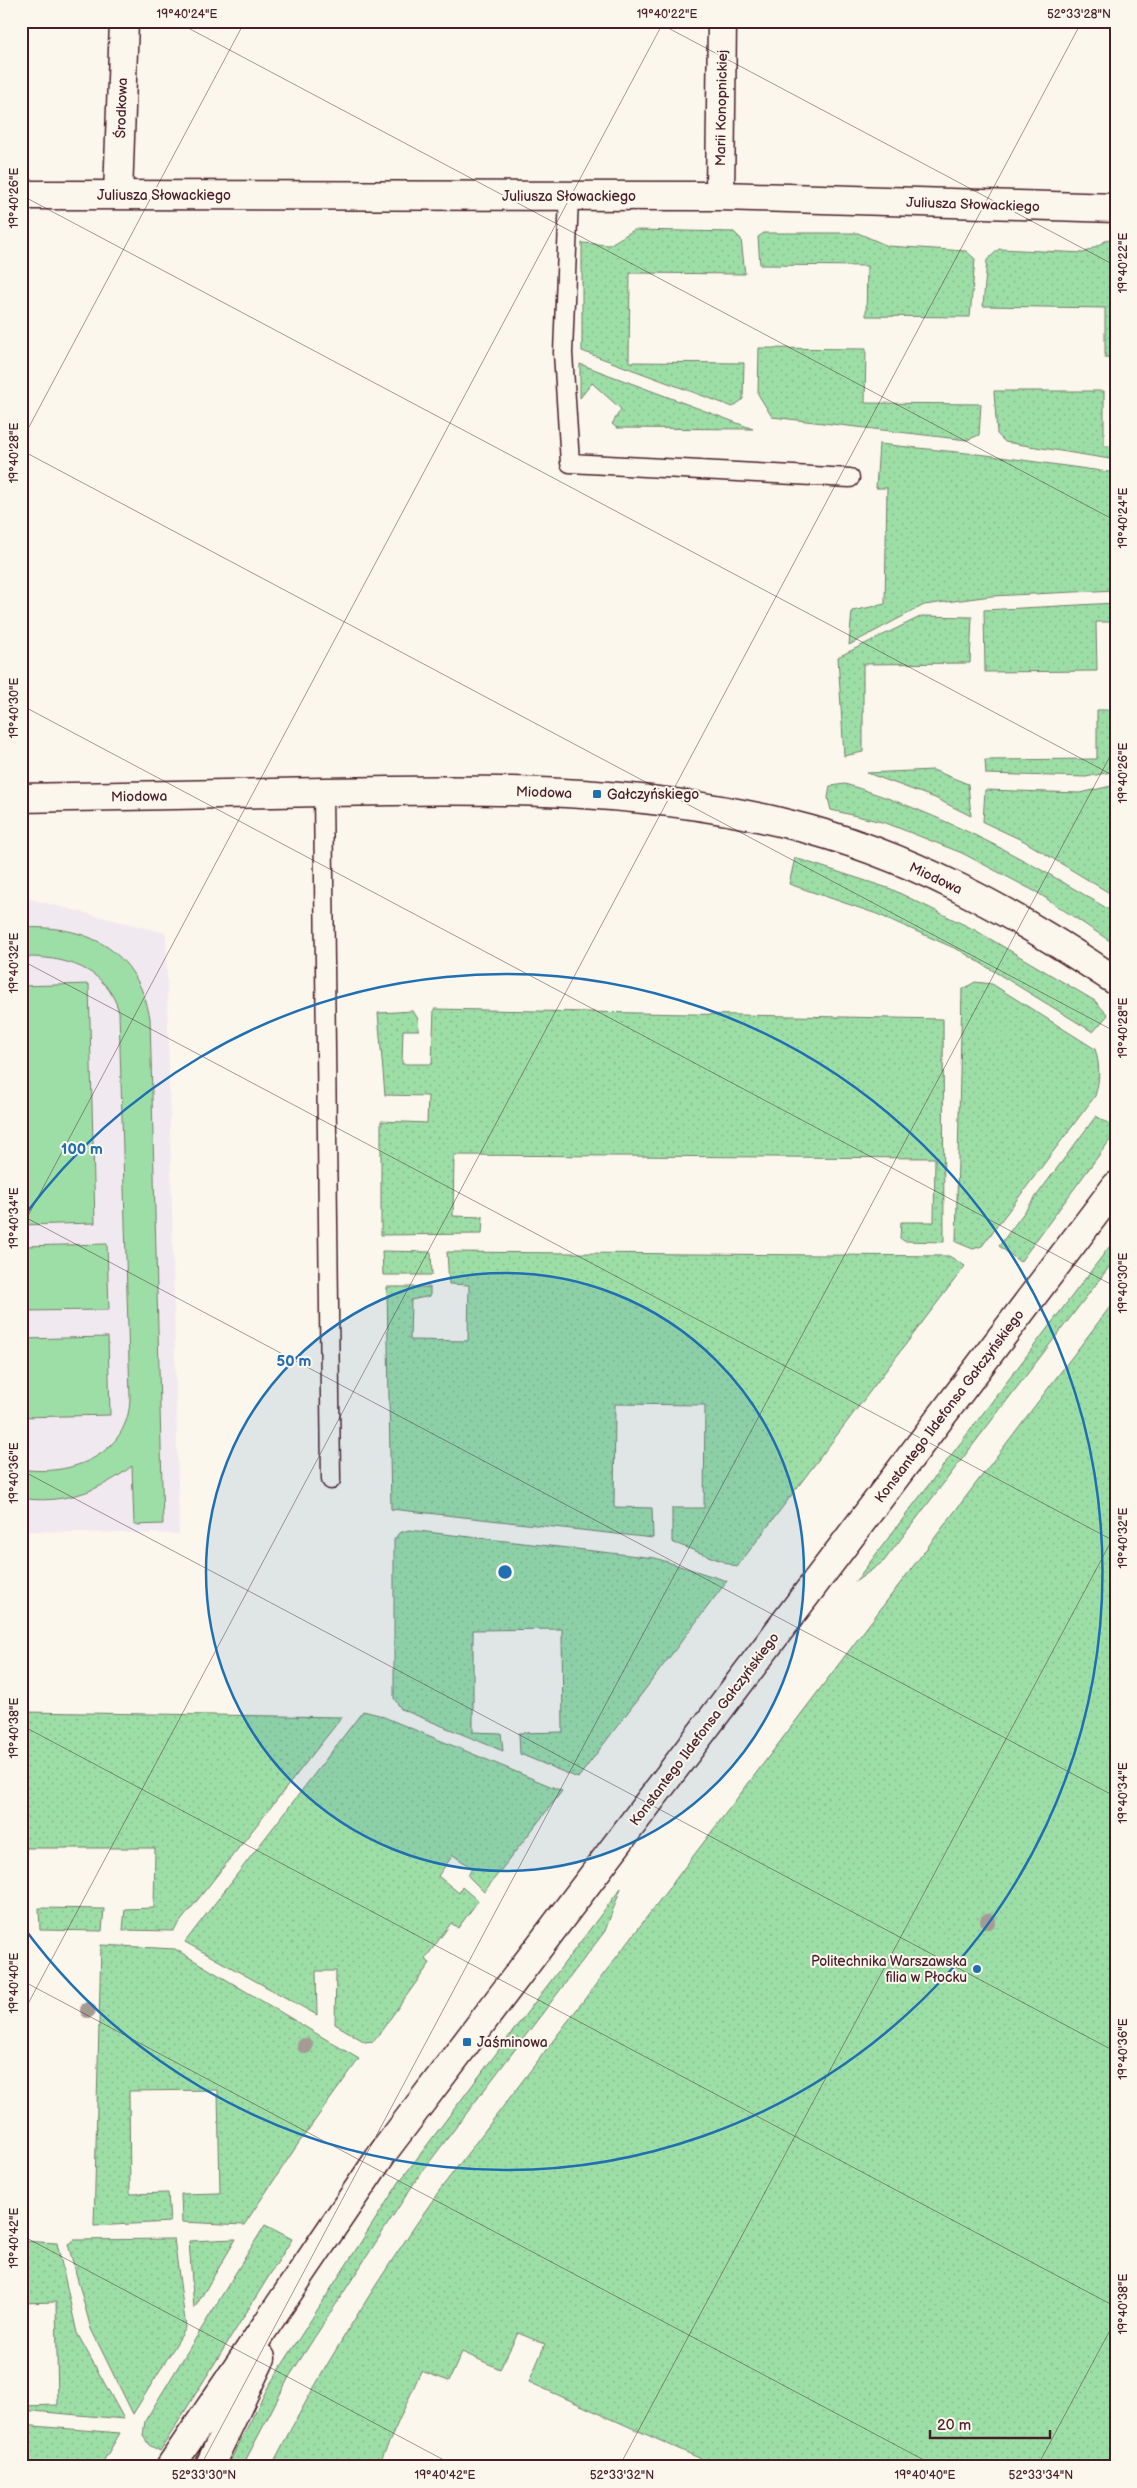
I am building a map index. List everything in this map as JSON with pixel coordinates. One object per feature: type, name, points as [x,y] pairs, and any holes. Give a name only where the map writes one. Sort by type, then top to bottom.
[{"type":"street","name":"Środkowa","points":[[118,195],[124,21]]},
{"type":"street","name":"Marii Konopnickiej","points":[[720,196],[722,21]]},
{"type":"street","name":"Juliusza Słowackiego","points":[[21,195],[720,196],[1116,208]]},
{"type":"street","name":"Miodowa","points":[[21,798],[478,790],[597,794],[656,799],[724,809],[791,824],[863,847],[946,881],[1015,917],[1116,981]]},
{"type":"street","name":"Konstantego Ildefonsa Gałczyńskiego","points":[[170,2467],[382,2154],[1116,1186]]},
{"type":"street","name":"Konstantego Ildefonsa Gałczyńskiego","points":[[209,2467],[300,2276]]},
{"type":"lane","points":[[569,196],[563,352],[570,463],[850,478]]},
{"type":"lane","points":[[323,792],[331,1480]]},
{"type":"shaded area","points":[[21,897],[166,933],[179,1534],[21,1531]]},
{"type":"green space","points":[[634,230],[734,232],[741,239],[745,274],[630,273],[629,362],[744,363],[743,399],[733,407],[582,351],[582,243],[609,245]]},
{"type":"green space","points":[[764,233],[858,233],[888,246],[966,251],[975,259],[970,317],[866,316],[867,266],[760,265],[758,237]]},
{"type":"green space","points":[[1109,239],[1116,239],[1116,358],[1105,357],[1105,308],[983,306],[987,260],[999,249],[1084,253]]},
{"type":"green space","points":[[759,348],[866,349],[865,403],[981,404],[979,435],[967,440],[772,417],[758,394]]},
{"type":"green space","points":[[580,364],[753,429],[617,428],[612,424],[621,409],[592,383],[580,398]]},
{"type":"green space","points":[[994,391],[1104,391],[1104,446],[1116,446],[1116,460],[1005,442],[997,434]]},
{"type":"green space","points":[[879,444],[986,455],[1116,473],[1116,590],[991,596],[924,605],[849,645],[852,611],[885,604],[887,488],[876,488]]},
{"type":"green space","points":[[1116,603],[1116,622],[1096,622],[1097,671],[985,672],[984,610]]},
{"type":"green space","points":[[922,616],[972,617],[970,663],[863,664],[863,752],[844,756],[838,657]]},
{"type":"green space","points":[[1097,710],[1116,710],[1116,771],[1086,777],[986,774],[985,760],[1097,759]]},
{"type":"green space","points":[[933,770],[968,784],[971,816],[935,798],[867,773]]},
{"type":"green space","points":[[845,784],[916,809],[951,824],[1018,857],[1084,894],[1116,914],[1116,945],[1038,893],[962,853],[886,823],[831,810],[828,798],[830,786]]},
{"type":"green space","points":[[1116,785],[1116,897],[1024,841],[983,822],[985,790],[1080,793]]},
{"type":"green space","points":[[795,858],[891,889],[975,930],[1095,1001],[1108,1015],[1093,1032],[961,951],[877,914],[789,884]]},
{"type":"green space","points":[[21,928],[45,928],[68,931],[88,937],[106,946],[121,959],[134,975],[143,994],[150,1018],[163,1524],[134,1525],[132,1466],[107,1483],[80,1494],[66,1498],[36,1500],[21,1498],[21,1469],[40,1471],[77,1465],[94,1458],[108,1448],[120,1434],[127,1418],[130,1398],[119,1012],[105,984],[81,967],[52,959],[21,957]]},
{"type":"green space","points":[[975,982],[992,984],[1095,1049],[1099,1072],[1095,1096],[982,1246],[973,1249],[956,1242],[962,990]]},
{"type":"green space","points":[[89,984],[95,1223],[21,1225],[21,986]]},
{"type":"green space","points":[[434,1009],[943,1019],[944,1242],[904,1241],[900,1238],[901,1222],[934,1222],[935,1158],[454,1155],[453,1216],[483,1217],[482,1234],[381,1235],[381,1121],[427,1123],[428,1096],[385,1095],[378,1013],[413,1011],[418,1019],[419,1030],[403,1030],[402,1064],[432,1064]]},
{"type":"green space","points":[[1096,1116],[1116,1128],[1116,1132],[1020,1262],[999,1246]]},
{"type":"green space","points":[[1116,1238],[1116,1258],[884,1561],[855,1582]]},
{"type":"green space","points":[[107,1244],[109,1310],[21,1311],[21,1246]]},
{"type":"green space","points":[[382,1251],[431,1252],[432,1275],[383,1275]]},
{"type":"green space","points":[[447,1252],[949,1256],[965,1266],[737,1567],[672,1542],[672,1508],[704,1508],[705,1405],[615,1404],[614,1507],[652,1508],[653,1538],[391,1509],[387,1287],[430,1287],[430,1296],[411,1300],[410,1340],[468,1341],[469,1285],[449,1284]]},
{"type":"green space","points":[[1116,1299],[1116,2467],[719,2467],[529,2382],[545,2344],[518,2333],[500,2369],[462,2352],[449,2381],[421,2371],[378,2467],[271,2467],[309,2396],[350,2326],[393,2258],[439,2191]]},
{"type":"green space","points":[[108,1337],[110,1415],[21,1417],[21,1339]]},
{"type":"green space","points":[[409,1530],[655,1558],[727,1581],[578,1778],[520,1754],[519,1733],[563,1732],[562,1629],[473,1630],[473,1732],[501,1733],[503,1751],[401,1709],[394,1698],[394,1540],[399,1533]]},
{"type":"green space","points":[[363,1711],[379,1715],[562,1791],[484,1892],[468,1876],[472,1868],[453,1855],[438,1876],[459,1893],[462,1887],[478,1901],[458,1928],[451,1923],[425,1959],[430,1963],[374,2041],[365,2042],[335,2024],[336,1971],[316,1971],[317,2015],[185,1942]]},
{"type":"green space","points":[[21,1712],[342,1717],[173,1931],[123,1930],[125,1909],[154,1908],[155,1848],[21,1848]]},
{"type":"green space","points":[[621,1888],[605,1931],[418,2177],[289,2377],[242,2467],[227,2467],[268,2387],[400,2181]]},
{"type":"green space","points":[[39,1908],[104,1909],[102,1931],[40,1930]]},
{"type":"green space","points":[[101,1945],[175,1949],[359,2059],[298,2144],[244,2225],[182,2222],[181,2194],[220,2193],[218,2090],[129,2091],[130,2194],[168,2193],[170,2222],[94,2226]]},
{"type":"green space","points":[[265,2225],[292,2239],[160,2451],[149,2445],[143,2436],[145,2421]]},
{"type":"green space","points":[[174,2239],[186,2328],[133,2414],[91,2329],[68,2244],[74,2240]]},
{"type":"green space","points":[[236,2239],[194,2309],[189,2241]]},
{"type":"green space","points":[[21,2241],[57,2243],[77,2333],[124,2419],[21,2410],[21,2406],[58,2405],[56,2302],[21,2303]]},
{"type":"green space","points":[[21,2425],[120,2433],[100,2467],[21,2467]]},
{"type":"place","name":"Gałczyńskiego","points":[[597,794]]},
{"type":"place","name":"Politechnika Warszawska filia w Płocku","points":[[977,1969]]},
{"type":"place","name":"Jaśminowa","points":[[467,2042]]}]
